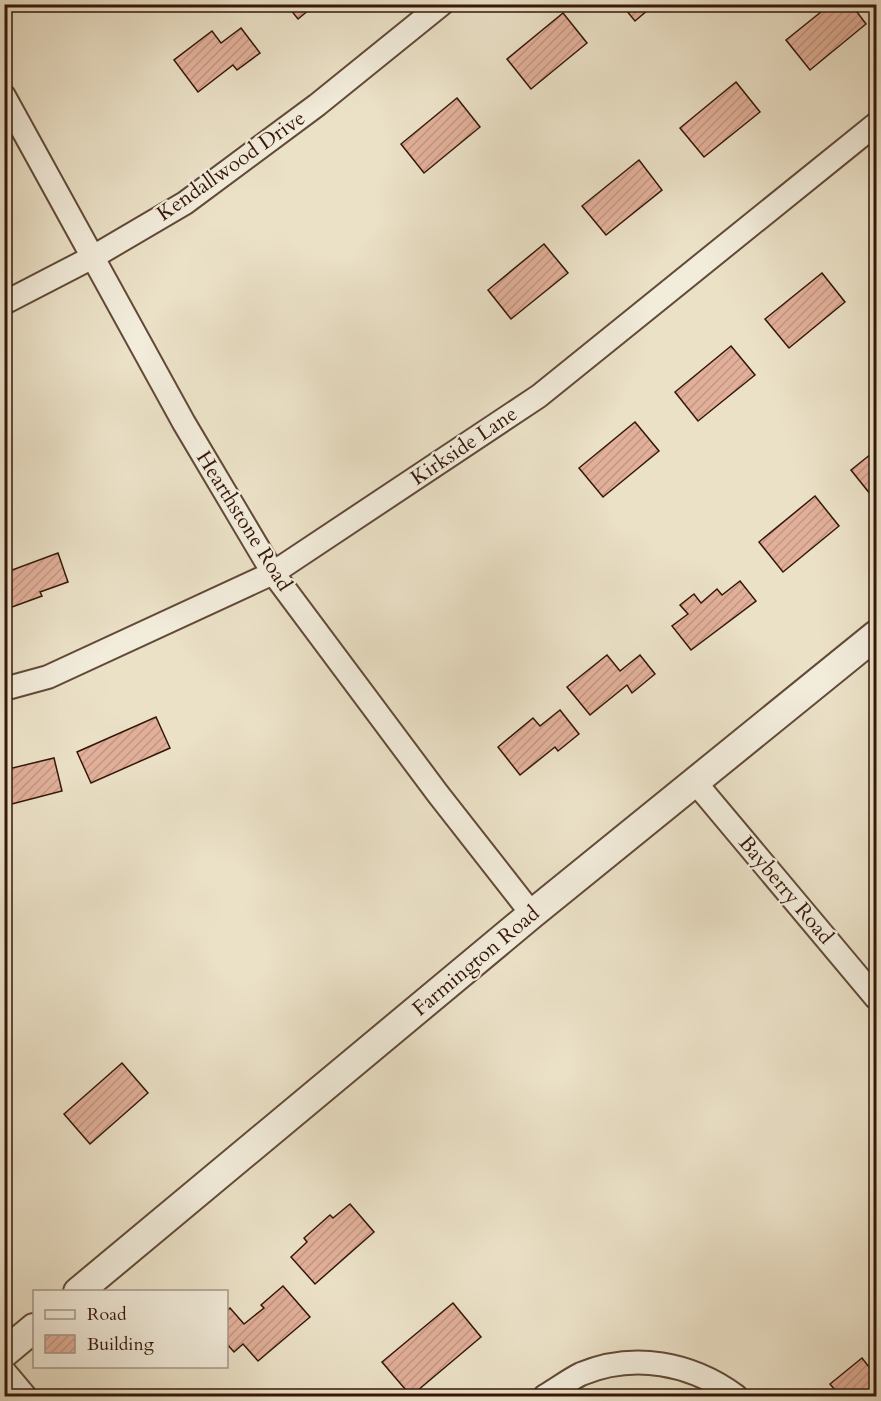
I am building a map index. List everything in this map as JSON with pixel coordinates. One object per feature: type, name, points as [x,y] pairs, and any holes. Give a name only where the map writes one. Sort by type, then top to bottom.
[{"type":"street","name":"Kendallwood Drive","points":[[4,303],[93,257],[185,202],[317,105],[442,4]]},
{"type":"street","name":"Hearthstone Road","points":[[4,96],[184,423],[273,573],[438,794],[532,914]]},
{"type":"street","name":"Kirkside Lane","points":[[4,689],[48,677],[273,573],[539,396],[876,124]]},
{"type":"street","name":"Farmington Road","points":[[80,1290],[532,914],[876,635]]},
{"type":"street","name":"Bayberry Road","points":[[695,782],[876,998]]},
{"type":"street","points":[[4,1353],[33,1329]]},
{"type":"street","points":[[545,1396],[580,1374],[615,1364],[656,1362],[692,1372],[720,1385],[736,1396]]},
{"type":"street","points":[[4,1371],[25,1396]]},
{"type":"building","points":[[286,4],[316,4],[298,19]]},
{"type":"building","points":[[621,4],[655,4],[635,21]]},
{"type":"building","points":[[831,4],[851,4],[866,24],[810,70],[786,40]]},
{"type":"building","points":[[563,13],[587,43],[531,89],[507,59]]},
{"type":"building","points":[[241,28],[260,53],[237,70],[233,65],[198,92],[174,60],[212,31],[221,43]]},
{"type":"building","points":[[736,82],[760,112],[704,157],[680,128]]},
{"type":"building","points":[[457,98],[480,127],[424,173],[401,144]]},
{"type":"building","points":[[639,160],[662,190],[606,235],[582,206]]},
{"type":"building","points":[[544,244],[568,273],[511,319],[488,290]]},
{"type":"building","points":[[822,273],[845,302],[789,348],[765,319]]},
{"type":"building","points":[[731,346],[755,375],[698,421],[675,392]]},
{"type":"building","points":[[635,422],[659,451],[603,497],[579,468]]},
{"type":"building","points":[[876,450],[876,498],[875,500],[851,470]]},
{"type":"building","points":[[815,496],[839,526],[783,572],[759,542]]},
{"type":"building","points":[[58,553],[68,582],[40,592],[42,596],[4,610],[4,573]]},
{"type":"building","points":[[740,581],[756,601],[691,650],[672,626],[688,614],[680,605],[694,594],[701,603],[717,589],[722,595]]},
{"type":"building","points":[[607,655],[620,671],[640,655],[655,674],[632,693],[627,685],[590,715],[567,687]]},
{"type":"building","points":[[560,710],[579,734],[558,751],[555,747],[520,775],[498,747],[533,718],[540,726]]},
{"type":"building","points":[[156,717],[170,748],[91,783],[77,752]]},
{"type":"building","points":[[54,758],[62,791],[4,806],[4,770]]},
{"type":"building","points":[[122,1063],[148,1093],[90,1144],[64,1114]]},
{"type":"building","points":[[350,1204],[374,1232],[315,1284],[291,1257],[307,1242],[304,1238],[330,1215],[333,1218]]},
{"type":"building","points":[[283,1286],[310,1317],[258,1361],[243,1344],[234,1352],[228,1345],[228,1310],[230,1308],[244,1324],[264,1308],[261,1305]]},
{"type":"building","points":[[453,1303],[481,1337],[411,1396],[382,1362]]},
{"type":"building","points":[[862,1358],[876,1376],[876,1396],[840,1396],[830,1384]]}]
